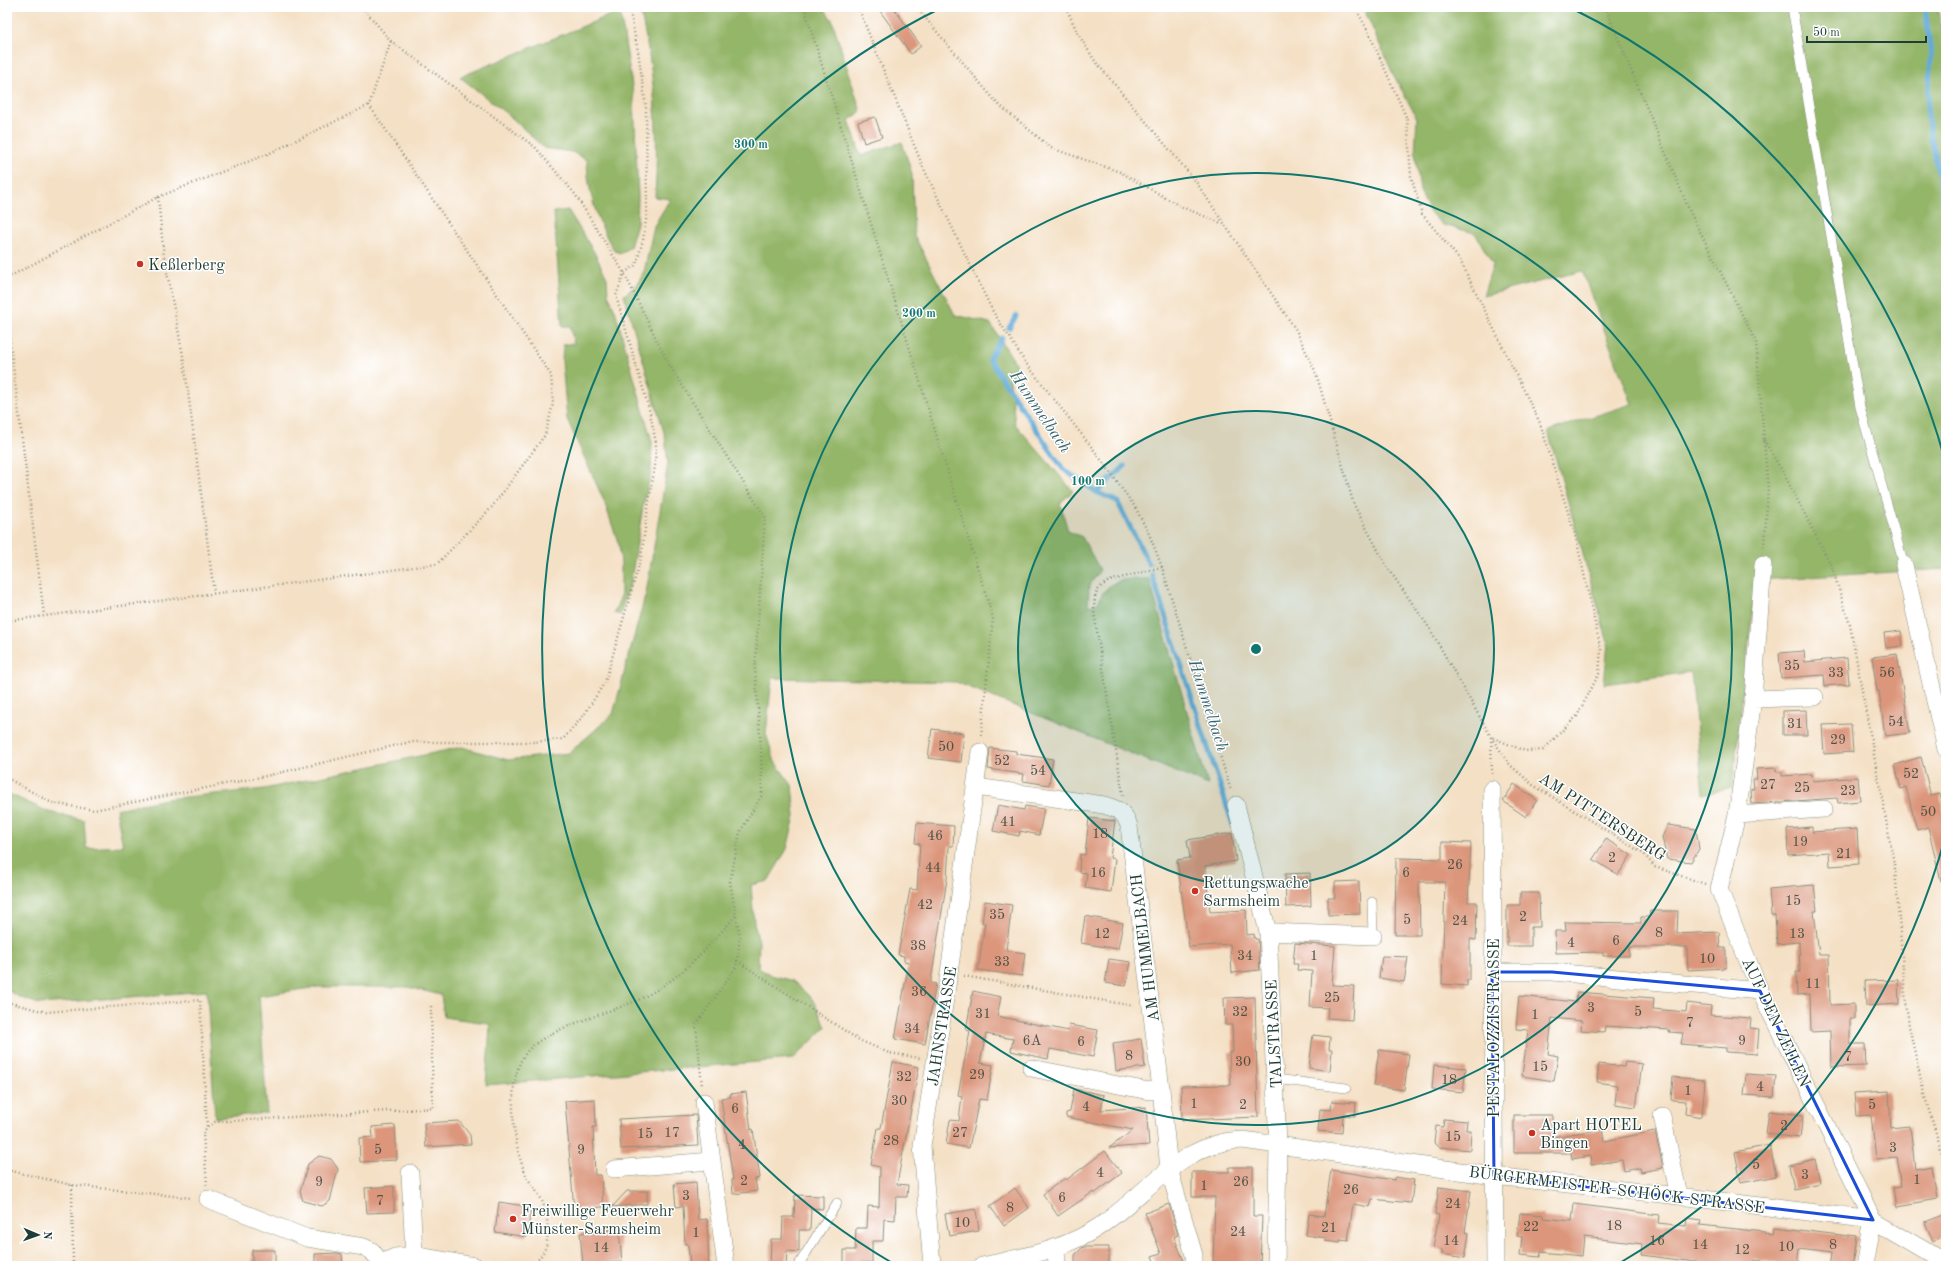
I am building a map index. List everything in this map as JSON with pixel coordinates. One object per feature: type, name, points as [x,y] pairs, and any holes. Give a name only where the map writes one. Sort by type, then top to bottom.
[{"type":"street","points":[[1719,890],[1737,815],[1753,699],[1763,565]]},
{"type":"street","points":[[1904,565],[1946,749]]},
{"type":"street","points":[[1753,699],[1815,697]]},
{"type":"street","name":"JAHNSTRASSE","points":[[932,1266],[922,1146],[949,973],[980,752]]},
{"type":"street","points":[[976,787],[1104,805],[1120,810]]},
{"type":"street","name":"PESTALOZZISTRASSE","points":[[1492,789],[1495,1266]]},
{"type":"street","name":"TALSTRASSE","points":[[1236,805],[1268,932],[1278,1145],[1276,1266]]},
{"type":"street","points":[[1737,815],[1824,809]]},
{"type":"street","name":"AM HUMMELBACH","points":[[1120,810],[1127,817],[1129,826],[1161,1089],[1169,1169],[1194,1255],[1194,1266]]},
{"type":"street","name":"AUF DEN ZEILEN","points":[[1719,890],[1760,991],[1873,1220]]},
{"type":"street","points":[[1268,932],[1372,936]]},
{"type":"street","points":[[1492,972],[1552,972],[1760,991]]},
{"type":"street","points":[[1031,1068],[1149,1091],[1161,1089]]},
{"type":"street","points":[[704,1102],[726,1266]]},
{"type":"street","points":[[1662,1116],[1679,1196]]},
{"type":"street","name":"BÜRGERMEISTER-SCHÖCK-STRASSE","points":[[982,1266],[1056,1248],[1100,1226],[1169,1169],[1203,1148],[1224,1141],[1243,1140],[1494,1176],[1679,1196],[1873,1220],[1946,1263]]},
{"type":"street","points":[[614,1169],[712,1161]]},
{"type":"street","points":[[410,1173],[414,1255]]},
{"type":"street","points":[[208,1199],[307,1238],[364,1247],[372,1251],[380,1264],[396,1257],[414,1255],[475,1266]]},
{"type":"street","points":[[1865,1266],[1873,1220]]},
{"type":"street","points":[[1056,1248],[1056,1266]]},
{"type":"lane","points":[[1792,7],[1860,407],[1904,565]]},
{"type":"lane","points":[[1372,902],[1372,936]]},
{"type":"lane","points":[[1276,1079],[1346,1088]]},
{"type":"lane","points":[[798,1266],[837,1203]]},
{"type":"path","points":[[362,7],[391,41],[535,147],[575,194],[624,273],[668,363],[765,517],[755,668],[761,749],[762,795],[740,832],[730,882],[740,938],[736,967],[696,1025],[704,1102]]},
{"type":"path","points":[[7,778],[52,803],[94,810],[266,776],[410,742],[534,742],[563,738],[584,715],[605,682],[641,558],[655,466],[656,443],[649,409],[616,296],[624,273],[636,265],[643,240],[647,213],[646,107],[638,51],[629,7]]},
{"type":"path","points":[[804,7],[993,618],[980,752]]},
{"type":"path","points":[[858,7],[923,167],[992,310],[1025,362],[1097,454],[1135,507],[1149,534],[1162,567],[1236,805]]},
{"type":"path","points":[[916,7],[997,103],[1051,148],[1120,172],[1182,207],[1222,223]]},
{"type":"path","name":"AM PITTERSBERG","points":[[1066,7],[1078,34],[1095,61],[1194,179],[1222,223],[1296,330],[1316,372],[1354,505],[1387,567],[1430,629],[1491,737],[1510,765],[1533,785],[1644,854],[1655,867],[1719,890]]},
{"type":"path","points":[[1355,7],[1368,31],[1407,119],[1412,176],[1422,214],[1460,260],[1540,423],[1576,538],[1601,650],[1599,674],[1577,716],[1543,750],[1525,751],[1491,737],[1492,789]]},
{"type":"path","points":[[1605,7],[1690,212],[1756,342],[1768,490],[1763,565]]},
{"type":"path","points":[[7,278],[158,197],[270,153],[369,105],[391,41]]},
{"type":"path","points":[[7,621],[437,564],[492,507],[545,435],[553,404],[551,374],[369,105]]},
{"type":"path","points":[[158,197],[164,257],[184,360],[214,593]]},
{"type":"path","points":[[7,318],[44,615]]},
{"type":"path","points":[[1764,440],[1785,476],[1832,567],[1850,625],[1895,869],[1905,993],[1910,1026],[1924,1094],[1946,1166]]},
{"type":"path","points":[[1120,810],[1123,792],[1094,612],[1096,593],[1101,586],[1109,581],[1162,567]]},
{"type":"path","points":[[534,1266],[545,1250],[547,1235],[544,1204],[526,1176],[521,1162],[513,1117],[516,1070],[523,1056],[534,1044],[559,1031],[587,1018],[646,997],[673,980],[717,939],[736,915]]},
{"type":"path","points":[[737,961],[860,1040],[890,1053],[936,1060]]},
{"type":"path","points":[[949,973],[1150,1008]]},
{"type":"path","points":[[7,1002],[46,1012],[200,1000],[207,1127]]},
{"type":"path","points":[[7,1170],[72,1185],[208,1199],[203,1134],[207,1127],[215,1122],[433,1108],[431,1005]]},
{"type":"path","points":[[72,1185],[73,1266]]},
{"type":"highlighted area","points":[[1492,972],[1552,972],[1760,991],[1873,1220],[1494,1176]]},
{"type":"green space","points":[[639,7],[823,7],[832,20],[861,112],[849,120],[861,156],[902,142],[912,174],[914,235],[955,315],[990,323],[1019,369],[1010,379],[1015,424],[1073,491],[1060,503],[1068,531],[1082,537],[1100,570],[1089,586],[1088,606],[1098,603],[1107,588],[1118,581],[1149,579],[1208,785],[956,682],[772,678],[766,734],[775,762],[792,785],[795,816],[787,849],[768,881],[751,885],[754,923],[759,942],[758,968],[771,975],[793,981],[813,1000],[826,1027],[793,1059],[486,1085],[490,1026],[487,1023],[444,1017],[441,995],[408,987],[317,987],[259,996],[267,1113],[215,1118],[207,991],[39,1004],[19,997],[7,990],[7,793],[49,812],[84,820],[86,848],[123,846],[116,809],[166,799],[264,789],[462,747],[508,760],[569,753],[613,714],[646,593],[668,464],[665,436],[624,295],[637,285],[644,272],[654,226],[670,199],[655,197],[656,125],[652,77],[649,54]]},
{"type":"green space","points":[[1363,7],[1937,7],[1946,49],[1946,569],[1756,580],[1732,788],[1703,794],[1691,672],[1604,684],[1608,643],[1548,431],[1632,404],[1582,271],[1483,296],[1493,264],[1475,233],[1443,225],[1430,213],[1420,191],[1415,153],[1417,118],[1393,74]]},
{"type":"green space","points":[[620,11],[634,98],[638,198],[637,223],[630,247],[621,253],[614,251],[598,218],[589,185],[587,160],[572,152],[544,148],[512,118],[460,77]]},
{"type":"green space","points":[[568,210],[594,252],[607,278],[608,294],[615,310],[652,442],[651,473],[643,506],[631,580],[620,615],[614,613],[621,596],[621,563],[619,545],[604,501],[567,419],[562,361],[563,344],[574,344],[570,326],[562,326],[554,212]]},
{"type":"building","points":[[877,7],[893,7],[921,46],[911,54]]},
{"type":"building","points":[[875,117],[882,137],[864,143],[858,122]]},
{"type":"building","points":[[1901,631],[1903,646],[1886,648],[1884,633]]},
{"type":"building","points":[[1804,651],[1805,662],[1847,658],[1849,684],[1825,686],[1824,675],[1781,678],[1779,653]]},
{"type":"building","points":[[1897,654],[1910,733],[1885,736],[1879,691],[1877,691],[1872,657]]},
{"type":"building","points":[[1806,710],[1807,735],[1783,735],[1783,711]]},
{"type":"building","points":[[1851,724],[1853,752],[1824,754],[1822,725]]},
{"type":"building","points":[[932,729],[964,733],[961,762],[928,758]]},
{"type":"building","points":[[990,748],[1016,751],[1016,754],[1053,759],[1049,785],[1023,781],[1024,774],[988,769]]},
{"type":"building","points":[[1921,757],[1931,796],[1940,794],[1946,821],[1946,880],[1941,881],[1928,827],[1917,830],[1906,787],[1901,789],[1895,765]]},
{"type":"building","points":[[1776,768],[1776,772],[1782,772],[1782,776],[1812,774],[1813,781],[1858,777],[1860,801],[1838,803],[1837,798],[1752,804],[1751,789],[1754,789],[1753,779],[1757,779],[1756,769]]},
{"type":"building","points":[[1514,784],[1537,800],[1526,817],[1503,801]]},
{"type":"building","points":[[998,805],[1024,810],[1025,806],[1044,809],[1039,835],[1020,831],[1019,836],[993,831]]},
{"type":"building","points":[[1089,818],[1115,821],[1110,858],[1115,859],[1111,892],[1085,888],[1087,873],[1079,872],[1080,854],[1085,855]]},
{"type":"building","points":[[917,823],[954,826],[953,846],[949,846],[947,879],[931,981],[931,983],[936,984],[925,1044],[895,1039],[909,962],[904,961],[904,956],[898,955],[910,889],[917,890],[920,844],[915,843]]},
{"type":"building","points":[[1668,825],[1696,829],[1699,849],[1691,862],[1667,859],[1662,837]]},
{"type":"building","points":[[1812,827],[1812,832],[1857,829],[1859,864],[1830,866],[1829,852],[1788,855],[1787,829]]},
{"type":"building","points":[[1232,833],[1236,861],[1205,866],[1210,912],[1246,910],[1247,935],[1254,934],[1255,939],[1258,939],[1260,970],[1232,973],[1230,944],[1189,947],[1177,860],[1190,858],[1187,840]]},
{"type":"building","points":[[1606,839],[1631,855],[1618,875],[1593,859]]},
{"type":"building","points":[[1442,842],[1471,843],[1468,902],[1477,902],[1476,940],[1470,939],[1470,980],[1467,980],[1467,986],[1442,984],[1445,882],[1419,882],[1420,935],[1395,935],[1396,858],[1442,859]]},
{"type":"building","points":[[1310,873],[1311,906],[1286,907],[1285,874]]},
{"type":"building","points":[[1359,881],[1360,914],[1328,915],[1328,898],[1335,898],[1335,882]]},
{"type":"building","points":[[1814,885],[1817,911],[1814,911],[1819,955],[1829,955],[1830,1005],[1854,1004],[1854,1019],[1850,1019],[1850,1044],[1865,1044],[1866,1066],[1831,1067],[1830,1031],[1811,1032],[1810,994],[1797,995],[1796,972],[1800,972],[1799,942],[1777,944],[1775,915],[1771,915],[1769,889]]},
{"type":"building","points":[[1520,893],[1539,893],[1540,927],[1531,927],[1531,946],[1507,946],[1507,905],[1520,905]]},
{"type":"building","points":[[985,901],[1012,905],[1006,950],[1025,953],[1022,976],[978,970],[985,923],[982,923]]},
{"type":"building","points":[[1650,911],[1678,911],[1677,934],[1719,932],[1720,948],[1726,948],[1726,968],[1688,970],[1687,947],[1629,947],[1629,956],[1603,956],[1603,952],[1556,953],[1555,931],[1566,931],[1565,922],[1641,923],[1641,917],[1649,917]]},
{"type":"building","points":[[1085,916],[1123,923],[1118,949],[1081,943]]},
{"type":"building","points":[[1295,943],[1335,946],[1332,985],[1354,986],[1352,1020],[1327,1018],[1328,1008],[1310,1007],[1312,971],[1297,970],[1298,964],[1293,964]]},
{"type":"building","points":[[1382,956],[1408,957],[1404,982],[1379,978]]},
{"type":"building","points":[[1109,959],[1131,962],[1126,986],[1105,983]]},
{"type":"building","points":[[1898,980],[1899,1004],[1866,1006],[1865,981]]},
{"type":"building","points":[[973,991],[1001,997],[997,1016],[1068,1031],[1069,1025],[1098,1030],[1093,1057],[1050,1049],[1048,1059],[1011,1051],[1013,1039],[986,1034],[980,1063],[993,1065],[987,1100],[979,1099],[969,1148],[946,1144],[950,1120],[959,1121],[962,1096],[958,1095],[970,1031],[966,1030]]},
{"type":"building","points":[[1577,992],[1654,998],[1653,1009],[1686,1012],[1687,1003],[1711,1006],[1710,1015],[1751,1018],[1750,1028],[1759,1029],[1757,1054],[1726,1052],[1726,1048],[1681,1044],[1683,1033],[1669,1032],[1670,1030],[1605,1026],[1604,1032],[1581,1030],[1582,1021],[1552,1018],[1548,1054],[1558,1056],[1554,1081],[1522,1076],[1528,1030],[1516,1029],[1519,996],[1576,1002]]},
{"type":"building","points":[[1255,997],[1258,1117],[1182,1120],[1181,1086],[1231,1085],[1229,1052],[1233,1052],[1232,1025],[1225,1025],[1224,998]]},
{"type":"building","points":[[1313,1035],[1330,1037],[1329,1050],[1332,1050],[1330,1071],[1309,1068]]},
{"type":"building","points":[[1141,1039],[1145,1067],[1116,1071],[1113,1043]]},
{"type":"building","points":[[1379,1050],[1409,1054],[1404,1090],[1374,1086]]},
{"type":"building","points":[[893,1062],[919,1067],[897,1184],[908,1185],[907,1197],[896,1197],[895,1220],[884,1219],[883,1241],[872,1241],[872,1263],[860,1263],[860,1266],[844,1266],[844,1250],[855,1250],[856,1228],[867,1228],[868,1206],[879,1207],[880,1167],[871,1165],[878,1128],[881,1128]]},
{"type":"building","points":[[1625,1062],[1642,1064],[1636,1107],[1615,1104],[1617,1085],[1597,1082],[1599,1064],[1624,1067]]},
{"type":"building","points":[[1434,1065],[1466,1068],[1463,1092],[1432,1089]]},
{"type":"building","points":[[1746,1074],[1776,1076],[1774,1097],[1744,1095]]},
{"type":"building","points":[[1673,1077],[1705,1080],[1702,1117],[1685,1114],[1686,1101],[1671,1100]]},
{"type":"building","points":[[1074,1089],[1104,1095],[1101,1110],[1146,1107],[1149,1145],[1109,1148],[1133,1130],[1066,1117],[1066,1113],[1070,1112]]},
{"type":"building","points":[[1889,1091],[1891,1128],[1910,1126],[1915,1169],[1932,1166],[1937,1199],[1897,1206],[1894,1187],[1902,1186],[1897,1157],[1876,1159],[1871,1115],[1856,1116],[1854,1093]]},
{"type":"building","points":[[746,1092],[760,1178],[755,1179],[757,1191],[733,1194],[733,1180],[721,1098],[731,1097],[730,1094]]},
{"type":"building","points":[[595,1099],[596,1127],[593,1127],[595,1175],[601,1175],[603,1207],[574,1209],[565,1101]]},
{"type":"building","points":[[1332,1101],[1356,1103],[1355,1116],[1343,1115],[1342,1133],[1318,1131],[1320,1109],[1331,1110]]},
{"type":"building","points":[[1769,1111],[1803,1115],[1800,1138],[1766,1134]]},
{"type":"building","points":[[696,1115],[698,1145],[621,1149],[619,1119]]},
{"type":"building","points":[[1514,1115],[1552,1115],[1552,1137],[1603,1129],[1605,1141],[1655,1131],[1663,1168],[1641,1172],[1640,1168],[1624,1171],[1622,1160],[1591,1165],[1590,1156],[1572,1159],[1571,1153],[1514,1153]]},
{"type":"building","points":[[1444,1119],[1467,1121],[1466,1130],[1471,1130],[1470,1150],[1439,1147],[1434,1142],[1436,1126],[1443,1127]]},
{"type":"building","points":[[459,1121],[470,1135],[471,1144],[426,1147],[424,1123]]},
{"type":"building","points":[[395,1125],[397,1160],[360,1162],[359,1138],[373,1137],[372,1127]]},
{"type":"building","points":[[1770,1145],[1776,1176],[1741,1183],[1735,1152]]},
{"type":"building","points":[[1105,1151],[1122,1173],[1094,1194],[1093,1192],[1058,1216],[1043,1194],[1065,1178],[1066,1180]]},
{"type":"building","points":[[319,1156],[331,1159],[338,1169],[330,1201],[322,1206],[303,1201],[300,1192],[308,1164]]},
{"type":"building","points":[[1815,1159],[1820,1183],[1794,1189],[1789,1165]]},
{"type":"building","points":[[1229,1167],[1253,1167],[1253,1216],[1262,1216],[1260,1266],[1213,1266],[1215,1197],[1192,1197],[1192,1172],[1229,1172]]},
{"type":"building","points":[[1331,1170],[1394,1180],[1395,1177],[1414,1180],[1411,1203],[1372,1199],[1370,1207],[1353,1204],[1348,1241],[1340,1240],[1340,1243],[1325,1241],[1326,1238],[1306,1235],[1309,1214],[1324,1216]]},
{"type":"building","points":[[696,1182],[698,1220],[707,1219],[709,1266],[690,1266],[688,1244],[685,1244],[683,1206],[676,1207],[674,1184]]},
{"type":"building","points":[[394,1186],[394,1212],[367,1213],[365,1188]]},
{"type":"building","points":[[1439,1187],[1471,1191],[1465,1232],[1469,1233],[1465,1258],[1442,1254],[1442,1250],[1433,1248],[1439,1215],[1435,1214]]},
{"type":"building","points":[[1015,1188],[1029,1208],[1004,1226],[990,1206]]},
{"type":"building","points":[[627,1191],[647,1191],[647,1204],[612,1207]]},
{"type":"building","points":[[795,1195],[823,1196],[823,1209],[811,1208],[810,1230],[799,1230],[799,1252],[787,1251],[786,1266],[770,1266],[771,1239],[782,1239],[783,1217],[794,1217]]},
{"type":"building","name":"Freiwillige Feuerwehr Münster-Sarmsheim","points":[[499,1202],[531,1207],[527,1237],[495,1232]]},
{"type":"building","points":[[1169,1204],[1178,1235],[1174,1237],[1184,1261],[1184,1266],[1156,1266],[1152,1256],[1161,1253],[1145,1213]]},
{"type":"building","points":[[1574,1204],[1659,1215],[1658,1223],[1686,1226],[1687,1218],[1701,1220],[1700,1225],[1773,1233],[1774,1227],[1857,1237],[1853,1266],[1829,1266],[1831,1253],[1799,1249],[1797,1265],[1754,1260],[1754,1266],[1726,1266],[1641,1255],[1642,1244],[1584,1237],[1582,1256],[1541,1252],[1540,1257],[1520,1255],[1522,1237],[1517,1236],[1520,1213],[1544,1215],[1544,1218],[1572,1221]]},
{"type":"building","points":[[976,1209],[979,1231],[949,1236],[945,1214]]},
{"type":"building","points":[[1946,1214],[1946,1235],[1933,1241],[1925,1222]]},
{"type":"building","points":[[619,1229],[622,1262],[583,1265],[580,1233]]},
{"type":"building","points":[[1083,1247],[1109,1247],[1109,1266],[1075,1266],[1075,1255]]},
{"type":"building","points":[[252,1250],[275,1250],[275,1266],[252,1266]]},
{"type":"building","points":[[315,1254],[342,1254],[343,1266],[315,1266]]},
{"type":"waterway","points":[[1925,7],[1931,54],[1927,116],[1942,192],[1946,195]]},
{"type":"waterway","name":"Hummelbach","points":[[1009,328],[1016,316]]},
{"type":"waterway","name":"Hummelbach","points":[[1002,338],[989,359],[1063,469],[1096,492],[1117,501],[1149,564]]},
{"type":"waterway","points":[[1115,475],[1125,466]]},
{"type":"waterway","points":[[1096,492],[1112,478]]},
{"type":"waterway","name":"Hummelbach","points":[[1152,575],[1233,825]]},
{"type":"place","name":"Keßlerberg","points":[[140,264]]},
{"type":"place","name":"Rettungswache Sarmsheim","points":[[1195,891]]},
{"type":"place","name":"Apart HOTEL Bingen","points":[[1532,1133]]},
{"type":"place","name":"Freiwillige Feuerwehr Münster-Sarmsheim","points":[[513,1219]]}]
